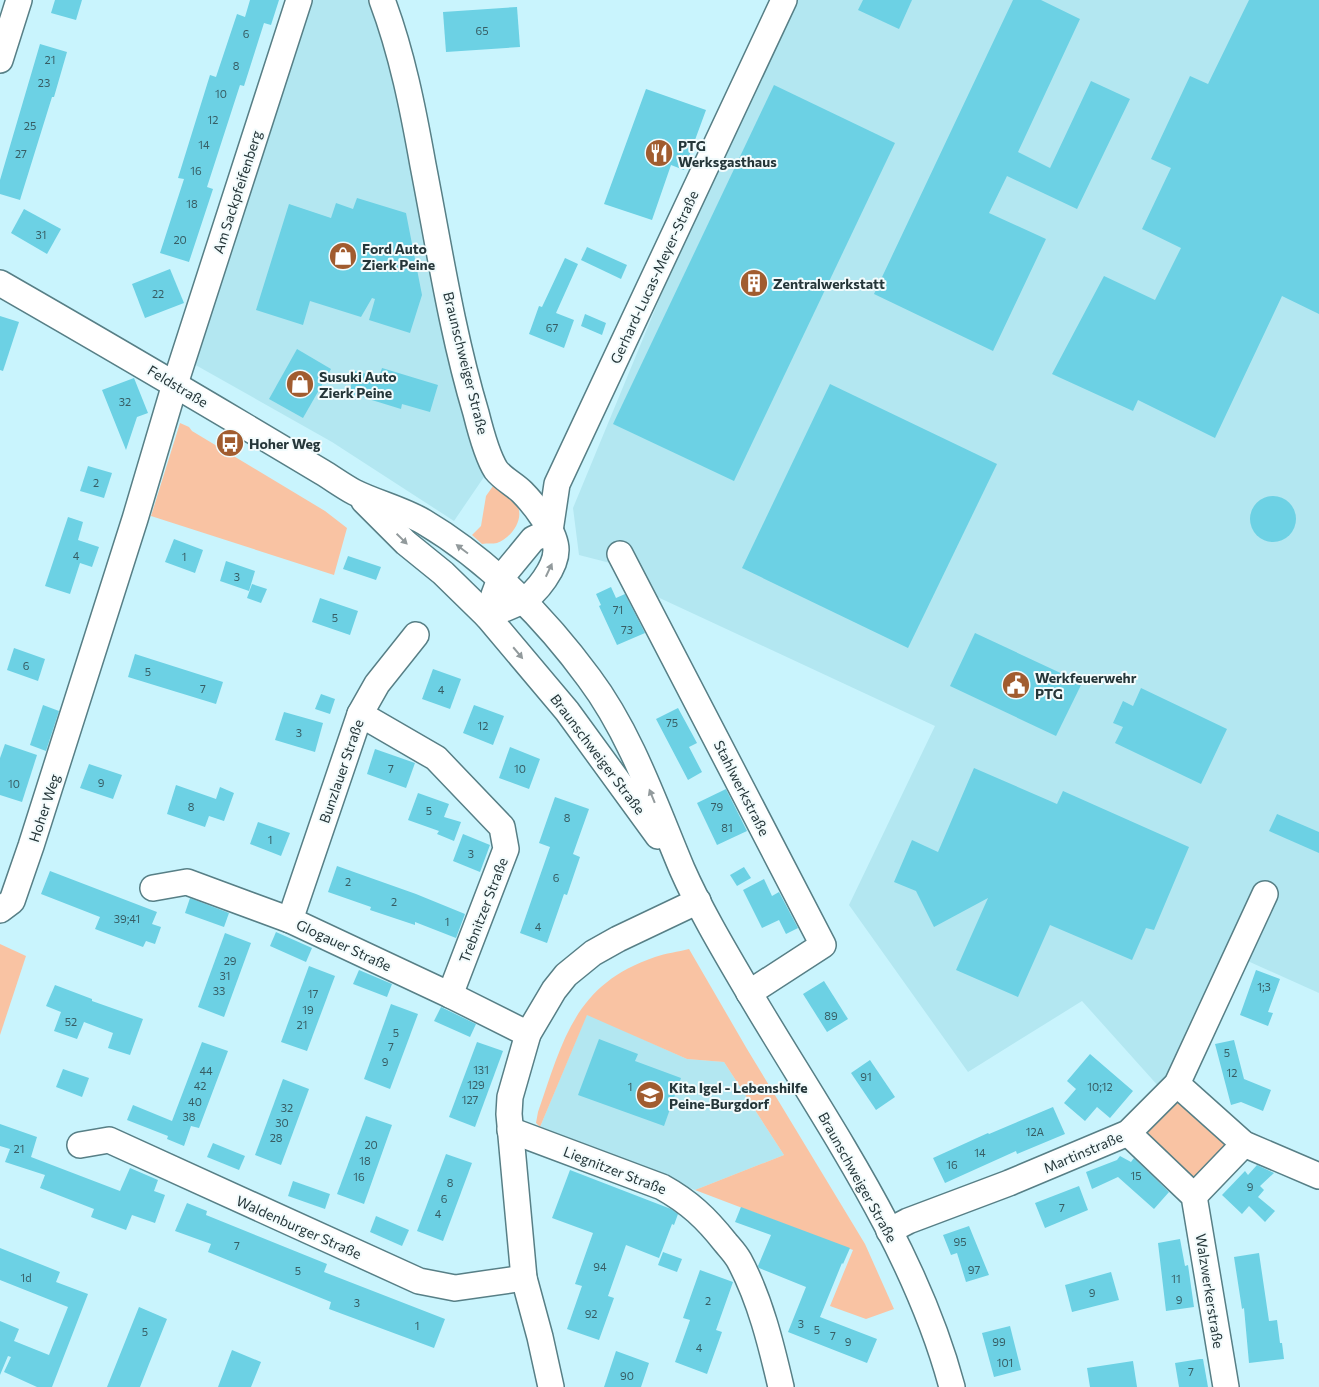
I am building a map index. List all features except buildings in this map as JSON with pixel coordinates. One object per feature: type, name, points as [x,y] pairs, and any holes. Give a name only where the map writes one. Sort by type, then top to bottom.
[{"type":"street","points":[[0,60],[19,0]]},
{"type":"street","name":"Am Sackpfeifenberg","points":[[175,384],[299,0]]},
{"type":"street","name":"Braunschweiger Straße","points":[[382,0],[391,24],[408,91],[460,349],[476,413],[496,470],[522,491],[550,530]]},
{"type":"street","name":"Gerhard-Lucas-Meyer-Straße","points":[[550,530],[557,484],[784,0]]},
{"type":"street","name":"Feldstraße","points":[[0,283],[175,384],[355,492],[422,520],[500,579]]},
{"type":"street","name":"Hoher Weg","points":[[0,910],[12,901],[32,846],[135,519],[175,384]]},
{"type":"street","name":"Feldstraße","points":[[355,492],[406,544],[443,573],[487,616]]},
{"type":"street","points":[[550,530],[556,550],[550,572],[523,601],[487,616],[500,579],[533,538],[550,530]]},
{"type":"street","name":"Stahlwerkstraße","points":[[620,554],[823,945],[749,993]]},
{"type":"street","name":"Braunschweiger Straße","points":[[500,579],[554,634],[591,681],[619,726],[644,777],[684,873],[698,901],[749,993],[837,1137],[889,1231],[918,1292],[944,1358],[952,1387]]},
{"type":"street","name":"Braunschweiger Straße","points":[[487,616],[567,711],[684,873]]},
{"type":"street","name":"Bunzlauer Straße","points":[[290,920],[360,714],[377,684],[416,635]]},
{"type":"street","name":"Trebnitzer Straße","points":[[360,714],[436,758],[502,827],[506,849],[450,995]]},
{"type":"street","name":"Glogauer Straße","points":[[153,888],[187,882],[290,920],[528,1034]]},
{"type":"street","name":"Martinstraße","points":[[889,1231],[1128,1133],[1177,1084],[1265,894]]},
{"type":"street","points":[[551,1387],[540,1336],[524,1278],[510,1130],[510,1098],[528,1034],[554,990],[580,962],[618,938],[698,901]]},
{"type":"street","points":[[1177,1084],[1244,1144],[1319,1176]]},
{"type":"street","name":"Liegnitzer Straße","points":[[510,1130],[662,1187],[684,1199],[707,1219],[738,1258],[748,1280],[770,1338],[781,1387]]},
{"type":"street","points":[[1128,1133],[1194,1196],[1244,1144]]},
{"type":"street","name":"Waldenburger Straße","points":[[80,1145],[109,1140],[419,1281],[455,1288],[524,1278]]},
{"type":"street","name":"Walzwerkerstraße","points":[[1194,1196],[1226,1387]]},
{"type":"shaded area","points":[[310,0],[373,0],[385,26],[486,474],[454,521],[332,442],[192,363]]},
{"type":"shaded area","points":[[783,0],[1319,0],[1319,993],[1230,953],[1170,1078],[1160,1088],[1082,1001],[968,1072],[849,905],[935,726],[651,594],[614,564],[579,555],[573,508]]},
{"type":"shaded area","points":[[180,423],[325,511],[347,528],[334,575],[151,516]]},
{"type":"shaded area","points":[[493,486],[515,502],[519,510],[518,522],[512,532],[502,541],[482,544],[472,535],[481,526],[486,496]]},
{"type":"shaded area","points":[[0,944],[26,956],[0,1035]]},
{"type":"shaded area","points":[[689,949],[865,1244],[894,1309],[866,1319],[830,1306],[853,1250],[695,1190],[784,1155],[724,1062],[687,1059],[587,1015],[540,1127],[536,1123],[538,1112],[565,1038],[589,999],[606,982],[628,968],[659,956]]},
{"type":"shaded area","name":"Kita Igel - Lebenshilfe Peine-Burgdorf","points":[[587,1014],[687,1059],[724,1062],[784,1155],[695,1190],[540,1127]]},
{"type":"shaded area","points":[[1176,1099],[1224,1141],[1225,1150],[1194,1181],[1142,1131]]},
{"type":"place","name":"PTG Werksgasthaus","points":[[659,153]]},
{"type":"place","name":"Ford Auto Zierk Peine","points":[[343,256]]},
{"type":"place","name":"Zentralwerkstatt","points":[[754,283]]},
{"type":"place","name":"Susuki Auto Zierk Peine","points":[[300,384]]},
{"type":"place","name":"Hoher Weg","points":[[230,443]]},
{"type":"place","name":"Werkfeuerwehr PTG","points":[[1016,685]]},
{"type":"place","name":"Kita Igel - Lebenshilfe Peine-Burgdorf","points":[[650,1095]]}]
